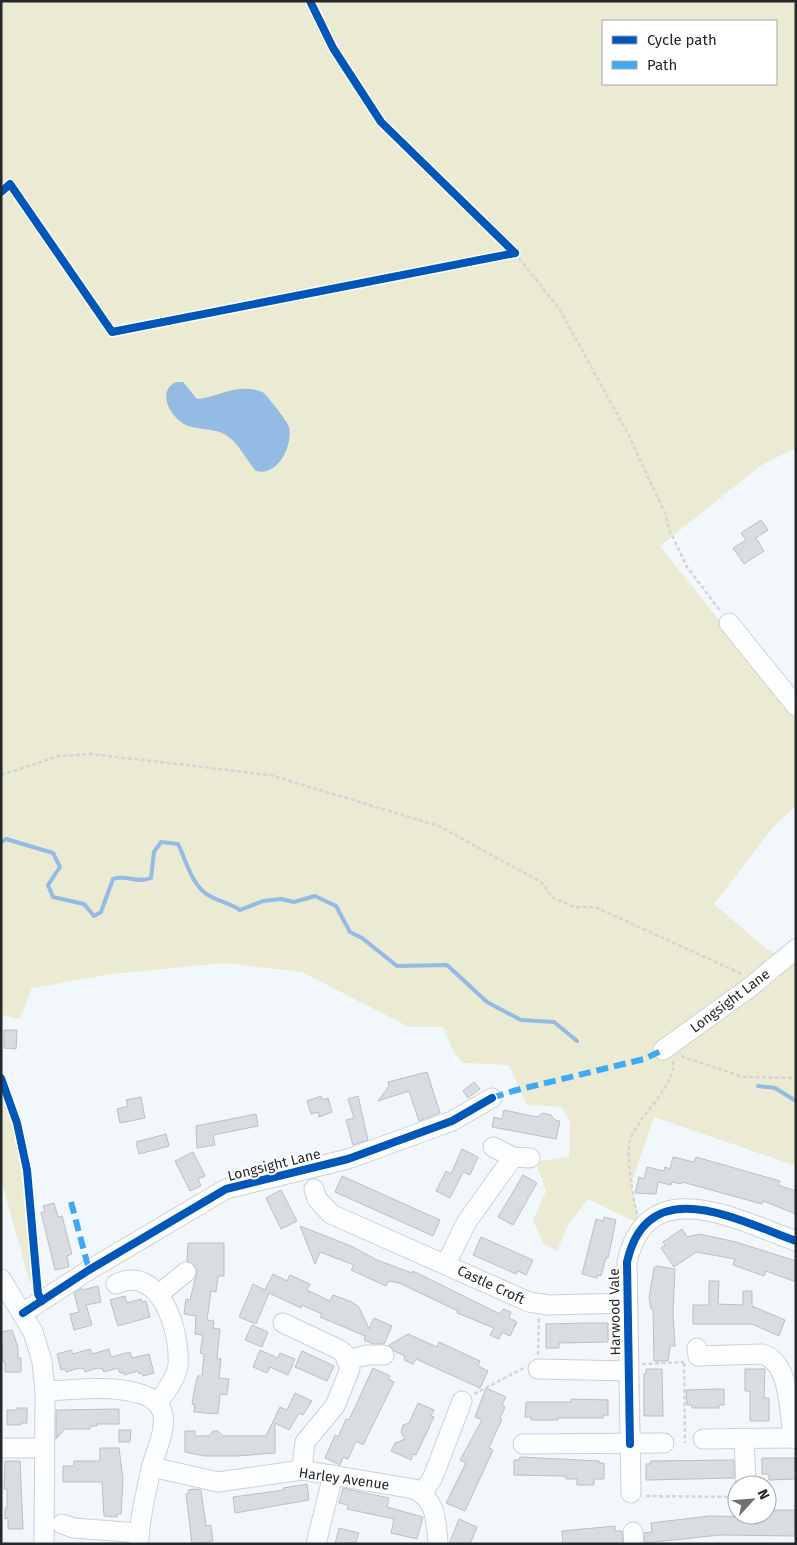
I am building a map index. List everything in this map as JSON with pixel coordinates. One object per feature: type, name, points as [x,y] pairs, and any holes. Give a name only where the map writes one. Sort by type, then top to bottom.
[{"type":"street","points":[[729,623],[796,706]]},
{"type":"street","name":"Longsight Lane","points":[[664,1050],[757,981],[796,949]]},
{"type":"street","name":"Longsight Lane","points":[[13,1309],[89,1270],[226,1189],[348,1159],[452,1121],[492,1098]]},
{"type":"street","name":"Castle Croft","points":[[446,1264],[466,1223],[521,1158],[493,1147]]},
{"type":"street","name":"Castle Croft","points":[[313,1197],[331,1214],[529,1302],[539,1304],[627,1303]]},
{"type":"street","points":[[645,1224],[664,1213],[697,1208],[796,1241]]},
{"type":"street","name":"Harwood Vale","points":[[631,1493],[627,1262],[630,1249],[645,1224]]},
{"type":"street","points":[[159,1294],[186,1272]]},
{"type":"street","points":[[1,1278],[13,1309],[39,1345],[45,1390],[44,1544]]},
{"type":"street","points":[[116,1284],[136,1278],[149,1284],[159,1294],[178,1343],[178,1367],[165,1393],[157,1403]]},
{"type":"street","points":[[287,1329],[338,1348],[347,1360],[350,1369],[336,1406],[305,1442],[302,1470]]},
{"type":"street","points":[[693,1355],[762,1354],[770,1356],[782,1370],[785,1378],[794,1438],[703,1439]]},
{"type":"street","points":[[347,1360],[367,1355],[384,1355]]},
{"type":"street","points":[[538,1369],[628,1368]]},
{"type":"street","points":[[45,1390],[119,1390],[137,1393],[157,1403],[163,1417],[139,1538],[71,1521]]},
{"type":"street","points":[[438,1544],[434,1508],[422,1494],[433,1477],[453,1407]]},
{"type":"street","points":[[744,1438],[746,1475]]},
{"type":"street","points":[[533,1441],[630,1444],[664,1443]]},
{"type":"street","points":[[1,1448],[45,1448]]},
{"type":"street","name":"Harley Avenue","points":[[152,1466],[218,1482],[302,1470],[414,1490],[422,1494]]},
{"type":"street","points":[[316,1544],[333,1475]]},
{"type":"path","points":[[508,246],[560,310],[628,434],[665,513],[669,530],[687,567],[729,623]]},
{"type":"path","points":[[505,255],[515,253]]},
{"type":"path","points":[[1,775],[59,756],[92,754],[270,774],[440,826],[541,882],[552,897],[574,907],[595,907],[757,981]]},
{"type":"path","points":[[645,1224],[638,1218],[630,1192],[630,1140],[645,1113],[673,1074],[672,1054],[743,1077],[796,1078]]},
{"type":"path","points":[[453,1407],[522,1368],[538,1369],[539,1304]]},
{"type":"path","points":[[628,1368],[693,1355],[685,1443]]},
{"type":"path","points":[[664,1443],[685,1443],[703,1439]]},
{"type":"path","points":[[631,1493],[631,1496],[727,1497]]},
{"type":"green space","points":[[1,1],[796,1],[796,448],[763,464],[660,546],[796,716],[796,806],[774,826],[714,904],[767,949],[777,954],[796,956],[796,1166],[654,1117],[633,1179],[632,1192],[639,1217],[633,1221],[588,1199],[569,1223],[557,1251],[544,1244],[533,1221],[546,1191],[537,1167],[538,1161],[569,1157],[570,1122],[562,1107],[527,1105],[509,1065],[463,1063],[453,1051],[443,1027],[409,1027],[302,972],[224,963],[112,974],[32,988],[20,1019],[1,1015]]},
{"type":"green space","points":[[1,1064],[23,1125],[32,1166],[42,1282],[30,1283],[1,1180]]},
{"type":"water","points":[[176,382],[183,382],[197,399],[242,389],[264,393],[289,427],[289,443],[277,465],[264,472],[256,471],[231,438],[217,431],[188,426],[182,423],[168,406],[166,399],[167,392]]},
{"type":"building","points":[[761,520],[768,530],[756,538],[764,551],[744,564],[733,548],[746,540],[741,533]]},
{"type":"building","points":[[4,1030],[17,1030],[16,1049],[4,1048]]},
{"type":"building","points":[[427,1072],[440,1113],[419,1121],[409,1091],[378,1101],[389,1086],[388,1082]]},
{"type":"building","points":[[474,1082],[480,1089],[468,1098],[463,1091]]},
{"type":"building","points":[[321,1096],[323,1100],[328,1098],[332,1112],[319,1117],[318,1112],[311,1114],[307,1101]]},
{"type":"building","points":[[358,1096],[368,1140],[353,1145],[346,1120],[354,1118],[348,1099]]},
{"type":"building","points":[[141,1097],[145,1118],[120,1123],[117,1109],[128,1106],[126,1100]]},
{"type":"building","points":[[504,1110],[537,1117],[543,1113],[551,1115],[555,1120],[560,1121],[556,1139],[492,1127],[494,1117],[502,1119]]},
{"type":"building","points":[[256,1114],[258,1126],[213,1135],[215,1145],[197,1148],[196,1126]]},
{"type":"building","points":[[166,1134],[169,1146],[139,1154],[136,1142]]},
{"type":"building","points":[[462,1149],[478,1157],[470,1175],[463,1172],[450,1198],[436,1191],[446,1171],[451,1174]]},
{"type":"building","points":[[193,1152],[205,1176],[198,1179],[201,1186],[190,1191],[175,1161]]},
{"type":"building","points":[[673,1157],[694,1162],[696,1157],[780,1181],[778,1185],[796,1191],[796,1214],[763,1201],[762,1204],[682,1182],[681,1184],[672,1182],[671,1185],[658,1182],[656,1194],[635,1193],[639,1177],[644,1179],[647,1167],[664,1171],[665,1167],[670,1169]]},
{"type":"building","points":[[523,1175],[537,1183],[513,1225],[498,1217]]},
{"type":"building","points":[[342,1176],[440,1220],[433,1236],[335,1192]]},
{"type":"building","points":[[281,1190],[297,1221],[281,1229],[266,1198]]},
{"type":"building","points":[[54,1203],[58,1217],[62,1216],[72,1254],[67,1256],[69,1267],[55,1270],[41,1212],[45,1212],[43,1206]]},
{"type":"building","points":[[604,1217],[616,1220],[608,1258],[606,1258],[601,1276],[598,1275],[597,1278],[582,1274],[596,1219],[603,1221]]},
{"type":"building","points":[[300,1226],[351,1246],[377,1260],[412,1273],[413,1271],[500,1314],[503,1309],[511,1312],[509,1318],[517,1322],[510,1336],[502,1332],[499,1339],[490,1335],[494,1328],[457,1313],[458,1311],[399,1283],[389,1281],[386,1286],[351,1270],[354,1265],[320,1252],[315,1264]]},
{"type":"building","points":[[682,1229],[687,1237],[699,1234],[736,1242],[796,1261],[796,1282],[766,1271],[764,1276],[733,1265],[735,1259],[696,1252],[674,1267],[661,1248],[665,1245],[663,1242]]},
{"type":"building","points":[[481,1237],[533,1260],[526,1275],[518,1271],[516,1274],[473,1255]]},
{"type":"building","points":[[188,1243],[224,1243],[224,1276],[218,1276],[216,1292],[211,1291],[207,1320],[214,1321],[213,1328],[220,1329],[217,1358],[221,1359],[219,1378],[229,1379],[227,1395],[220,1394],[218,1414],[194,1412],[195,1405],[192,1404],[196,1381],[198,1376],[202,1376],[204,1354],[200,1353],[203,1335],[195,1334],[196,1316],[184,1314],[186,1299],[190,1300],[197,1271],[194,1265],[187,1261]]},
{"type":"building","points":[[656,1266],[675,1269],[673,1313],[675,1346],[670,1346],[668,1361],[654,1361],[653,1309],[651,1309],[649,1298],[654,1268]]},
{"type":"building","points":[[273,1274],[287,1281],[290,1275],[310,1284],[307,1290],[330,1301],[333,1295],[352,1302],[359,1307],[369,1329],[374,1318],[392,1326],[384,1344],[373,1344],[364,1340],[365,1336],[320,1317],[322,1314],[302,1305],[301,1308],[269,1293],[256,1324],[239,1317],[253,1284],[265,1290]]},
{"type":"building","points":[[709,1281],[719,1281],[718,1304],[743,1305],[743,1291],[752,1291],[752,1306],[785,1320],[779,1336],[752,1324],[693,1324],[693,1305],[709,1305]]},
{"type":"building","points":[[98,1286],[101,1302],[86,1305],[92,1325],[74,1330],[70,1314],[79,1312],[74,1293],[82,1288],[83,1290]]},
{"type":"building","points":[[125,1296],[127,1303],[141,1299],[142,1302],[146,1301],[150,1317],[118,1326],[110,1300]]},
{"type":"building","points":[[608,1323],[608,1342],[559,1343],[559,1348],[546,1348],[546,1324]]},
{"type":"building","points":[[252,1325],[268,1332],[262,1347],[245,1340]]},
{"type":"building","points":[[12,1330],[18,1347],[18,1358],[21,1358],[21,1372],[5,1372],[1,1332]]},
{"type":"building","points":[[408,1334],[437,1347],[439,1342],[480,1361],[478,1366],[488,1371],[480,1388],[416,1359],[413,1364],[404,1360],[405,1356],[394,1351],[389,1345]]},
{"type":"building","points":[[90,1349],[92,1354],[109,1349],[111,1357],[130,1352],[132,1358],[149,1354],[154,1373],[143,1376],[138,1371],[124,1375],[123,1372],[120,1373],[118,1368],[104,1372],[103,1369],[98,1368],[85,1372],[84,1369],[80,1368],[66,1372],[65,1369],[61,1370],[57,1354],[71,1350],[73,1354]]},
{"type":"building","points":[[260,1350],[278,1358],[280,1353],[295,1359],[288,1375],[270,1367],[267,1373],[253,1367]]},
{"type":"building","points":[[302,1351],[334,1366],[327,1381],[295,1367]]},
{"type":"building","points":[[373,1368],[390,1376],[388,1379],[394,1382],[363,1445],[356,1441],[348,1459],[343,1457],[340,1465],[325,1458],[335,1435],[338,1437],[346,1419],[349,1420]]},
{"type":"building","points":[[646,1369],[662,1369],[663,1416],[644,1416],[644,1374],[646,1374]]},
{"type":"building","points":[[745,1369],[765,1369],[764,1398],[769,1398],[769,1421],[750,1421],[750,1391],[745,1391]]},
{"type":"building","points":[[486,1388],[506,1397],[502,1405],[505,1407],[500,1418],[502,1419],[489,1448],[493,1450],[465,1511],[446,1503],[466,1463],[460,1460],[482,1420],[475,1417]]},
{"type":"building","points":[[724,1389],[724,1405],[719,1405],[719,1408],[692,1408],[692,1405],[687,1405],[686,1390]]},
{"type":"building","points":[[295,1393],[312,1401],[303,1415],[299,1413],[289,1430],[275,1423],[275,1453],[204,1456],[185,1452],[185,1431],[195,1431],[195,1436],[209,1436],[213,1431],[218,1431],[223,1436],[266,1436],[280,1407],[287,1410]]},
{"type":"building","points":[[571,1399],[608,1400],[608,1415],[603,1415],[603,1418],[558,1418],[558,1420],[531,1420],[531,1417],[525,1417],[526,1402],[571,1402]]},
{"type":"building","points":[[418,1403],[434,1410],[431,1416],[434,1417],[416,1455],[413,1454],[411,1460],[391,1451],[395,1443],[405,1439],[401,1432],[403,1425],[409,1423]]},
{"type":"building","points":[[17,1408],[27,1408],[27,1423],[7,1425],[7,1410],[17,1410]]},
{"type":"building","points":[[119,1409],[119,1424],[97,1424],[97,1426],[91,1426],[90,1429],[65,1429],[56,1439],[56,1410]]},
{"type":"building","points":[[119,1430],[131,1430],[130,1442],[119,1442]]},
{"type":"building","points":[[100,1448],[119,1448],[123,1480],[121,1514],[117,1514],[117,1517],[104,1516],[102,1482],[63,1482],[63,1466],[74,1466],[74,1461],[100,1461]]},
{"type":"building","points":[[520,1457],[599,1461],[599,1463],[604,1463],[604,1479],[594,1479],[594,1485],[577,1485],[577,1479],[566,1479],[566,1476],[514,1475],[514,1460],[519,1460]]},
{"type":"building","points":[[762,1458],[796,1458],[796,1479],[777,1480],[777,1475],[762,1474]]},
{"type":"building","points":[[734,1460],[734,1475],[727,1475],[727,1478],[646,1480],[646,1464],[651,1464],[651,1461]]},
{"type":"building","points":[[5,1461],[20,1461],[23,1529],[8,1529],[8,1518],[5,1519],[7,1489],[4,1489]]},
{"type":"building","points":[[307,1484],[309,1500],[235,1513],[233,1497],[284,1490],[283,1488]]},
{"type":"building","points":[[343,1488],[389,1498],[387,1507],[423,1517],[417,1539],[391,1533],[394,1519],[347,1509],[348,1505],[339,1503]]},
{"type":"building","points":[[188,1490],[201,1490],[206,1526],[211,1525],[213,1541],[192,1544],[186,1494],[189,1493]]},
{"type":"building","points":[[777,1510],[796,1510],[796,1536],[720,1535],[645,1543],[644,1533],[652,1532],[651,1523],[709,1516],[727,1516],[727,1525],[777,1525]]},
{"type":"building","points":[[459,1519],[477,1527],[470,1544],[449,1544]]},
{"type":"building","points":[[615,1526],[615,1531],[622,1531],[623,1544],[563,1544],[562,1531]]},
{"type":"building","points":[[339,1528],[359,1533],[356,1542],[335,1544]]},
{"type":"waterway","points":[[1,842],[6,839],[53,853],[60,867],[48,885],[53,897],[84,904],[94,916],[101,912],[113,879],[146,880],[151,878],[154,852],[161,842],[178,844],[197,885],[212,897],[240,910],[263,901],[281,899],[294,902],[315,896],[336,906],[350,932],[362,938],[397,966],[447,965],[487,1002],[521,1020],[554,1022],[577,1041]]},
{"type":"waterway","points":[[758,1086],[775,1088],[796,1101]]},
{"type":"marked path","points":[[492,1098],[513,1091],[644,1059],[663,1050]]},
{"type":"marked path","points":[[71,1202],[89,1270]]},
{"type":"cycle path","points":[[310,1],[333,48],[381,122],[515,253]]},
{"type":"cycle path","points":[[1,192],[10,184],[112,332],[515,253]]},
{"type":"cycle path","points":[[1,1078],[17,1123],[27,1170],[38,1294],[42,1301]]},
{"type":"cycle path","points":[[23,1313],[89,1270],[226,1189],[348,1159],[452,1121],[492,1098]]},
{"type":"cycle path","points":[[630,1444],[627,1262],[638,1234],[654,1217],[675,1210],[698,1210],[723,1215],[796,1241]]}]
